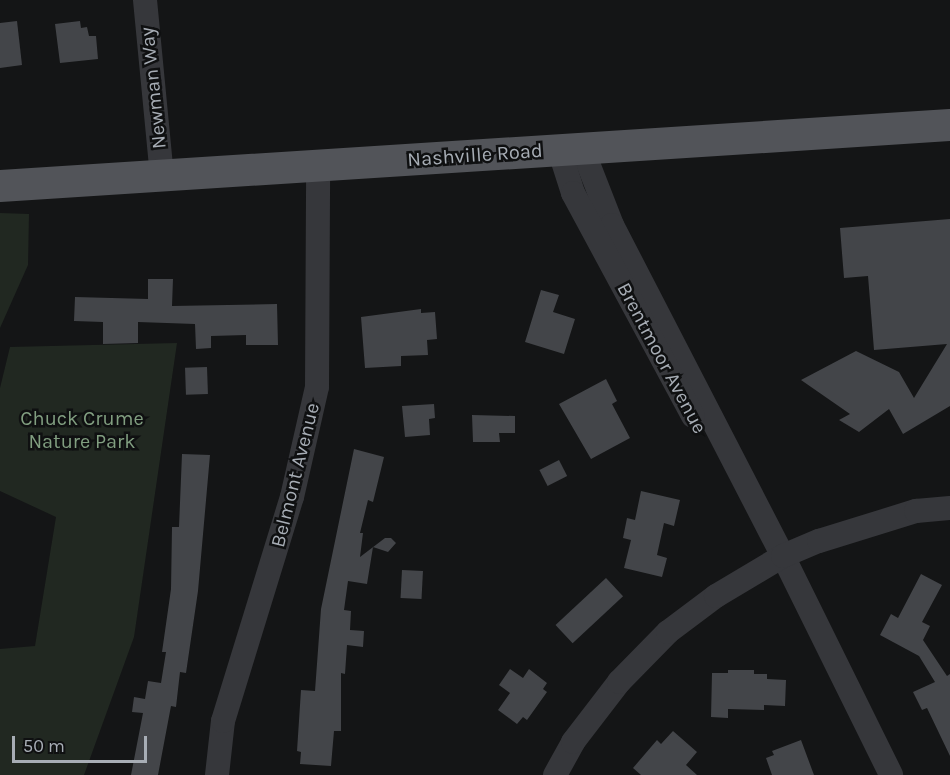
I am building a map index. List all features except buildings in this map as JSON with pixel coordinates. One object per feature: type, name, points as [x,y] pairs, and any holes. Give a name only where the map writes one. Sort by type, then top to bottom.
[{"type":"main road","name":"Nashville Road","points":[[0,186],[950,125]]},
{"type":"street","name":"Newman Way","points":[[145,0],[162,176]]},
{"type":"street","name":"Brentmoor Avenue","points":[[570,148],[783,556],[891,775]]},
{"type":"street","name":"Belmont Avenue","points":[[217,775],[223,721],[292,497],[317,387],[318,166]]},
{"type":"street","points":[[555,775],[597,710],[643,656],[716,596],[783,556],[883,520],[916,511],[950,508]]},
{"type":"green space","points":[[0,213],[29,214],[28,265],[0,328]]},
{"type":"green space","name":"Chuck Crume Nature Park","points":[[177,343],[134,637],[84,775],[0,775],[0,649],[35,646],[56,517],[0,491],[0,388],[10,347]]}]
